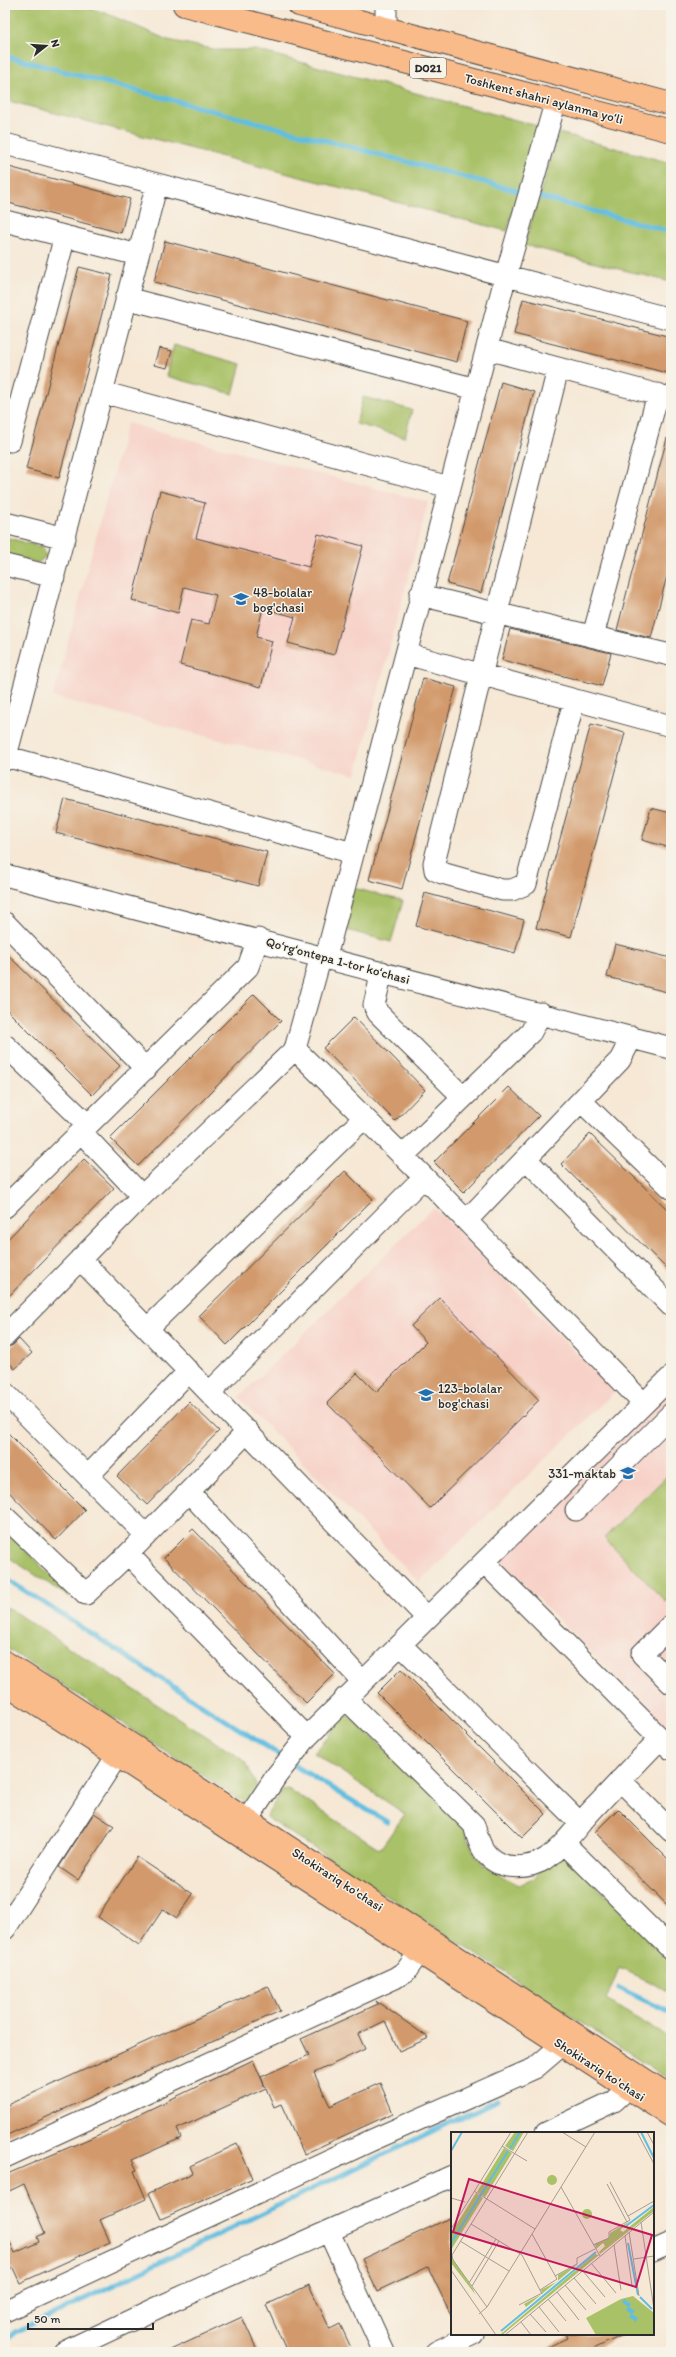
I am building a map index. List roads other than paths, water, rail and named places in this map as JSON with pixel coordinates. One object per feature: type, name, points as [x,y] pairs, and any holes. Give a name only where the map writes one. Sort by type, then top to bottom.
[{"type":"main road","name":"Toshkent shahri aylanma yoʻli","points":[[184,5],[556,100],[671,131]]},
{"type":"main road","name":"Toshkent shahri aylanma yoʻli","points":[[299,5],[671,104]]},
{"type":"main road","name":"Shokirariq ko'chasi","points":[[6,1669],[122,1748],[634,2082],[671,2116]]},
{"type":"main road","name":"Shokirariq ko'chasi","points":[[122,1748],[247,1820],[562,2045],[634,2082],[671,2097]]},
{"type":"street","points":[[386,5],[386,28]]},
{"type":"street","points":[[5,1336],[142,1196],[295,1049],[353,853],[449,487],[522,217],[556,100]]},
{"type":"street","points":[[5,144],[671,320]]},
{"type":"street","points":[[156,184],[65,538],[5,757],[353,853]]},
{"type":"street","points":[[5,221],[138,255]]},
{"type":"street","points":[[5,439],[10,440],[65,236]]},
{"type":"street","points":[[126,298],[476,389]]},
{"type":"street","points":[[487,350],[664,396],[593,636]]},
{"type":"street","points":[[558,369],[434,863],[435,870],[502,890],[512,890],[526,884],[574,701]]},
{"type":"street","points":[[102,392],[449,487]]},
{"type":"street","points":[[5,523],[65,538]]},
{"type":"street","points":[[5,565],[54,576]]},
{"type":"street","points":[[420,595],[670,655]]},
{"type":"street","points":[[406,654],[574,701],[671,726]]},
{"type":"street","name":"Qoʻrgʻontepa 1-tor koʻchasi","points":[[5,875],[323,956],[671,1048]]},
{"type":"street","points":[[5,923],[146,1068]]},
{"type":"street","points":[[5,1207],[248,967],[258,940]]},
{"type":"street","points":[[382,972],[374,1005],[378,1013],[463,1097]]},
{"type":"street","points":[[403,1156],[531,1032],[541,1013]]},
{"type":"street","points":[[467,1220],[620,1060],[632,1037]]},
{"type":"street","points":[[5,1044],[84,1129],[142,1196]]},
{"type":"street","points":[[295,1049],[467,1220],[643,1403]]},
{"type":"street","points":[[581,1101],[671,1188]]},
{"type":"street","points":[[148,1328],[364,1118]]},
{"type":"street","points":[[526,1158],[671,1306]]},
{"type":"street","points":[[210,1392],[424,1177]]},
{"type":"street","points":[[80,1259],[248,1431],[427,1618]]},
{"type":"street","points":[[88,1476],[189,1371]]},
{"type":"street","points":[[247,1820],[302,1743],[345,1698],[401,1645],[643,1403],[671,1377]]},
{"type":"street","points":[[5,1393],[146,1535]]},
{"type":"street","points":[[576,1510],[671,1414]]},
{"type":"street","points":[[5,1517],[81,1599],[128,1554],[248,1431]]},
{"type":"street","points":[[189,1492],[362,1681]]},
{"type":"street","points":[[128,1554],[302,1743]]},
{"type":"street","points":[[345,1698],[474,1826],[481,1846],[488,1856],[510,1867],[528,1865],[546,1858],[564,1843],[580,1823],[620,1780],[666,1744],[484,1562]]},
{"type":"street","points":[[671,1625],[642,1654],[671,1684]]},
{"type":"street","points":[[401,1645],[580,1823]]},
{"type":"street","points":[[5,1929],[122,1748]]},
{"type":"street","points":[[620,1780],[671,1831]]},
{"type":"street","points":[[564,1843],[671,1949]]},
{"type":"street","points":[[5,2157],[395,1978],[406,1970],[424,1945]]},
{"type":"street","points":[[5,2311],[370,2141],[535,2068],[562,2045]]},
{"type":"street","points":[[548,2132],[614,2101],[634,2082]]},
{"type":"street","points":[[64,2352],[161,2306],[451,2176]]},
{"type":"street","points":[[329,2232],[384,2352]]},
{"type":"street","points":[[654,2251],[671,2243]]},
{"type":"street","points":[[436,2352],[471,2335]]},
{"type":"waterway","points":[[5,56],[525,193]]},
{"type":"waterway","points":[[533,195],[671,232]]},
{"type":"waterway","points":[[5,1578],[284,1758]]},
{"type":"waterway","points":[[292,1764],[387,1822]]},
{"type":"waterway","points":[[619,1988],[671,2013]]},
{"type":"waterway","points":[[5,2341],[16,2332],[497,2100]]},
{"type":"place","name":"48-bolalar bog'chasi","points":[[241,599]]},
{"type":"place","name":"123-bolalar bog'chasi","points":[[426,1395]]},
{"type":"place","name":"331-maktab","points":[[628,1473]]}]
